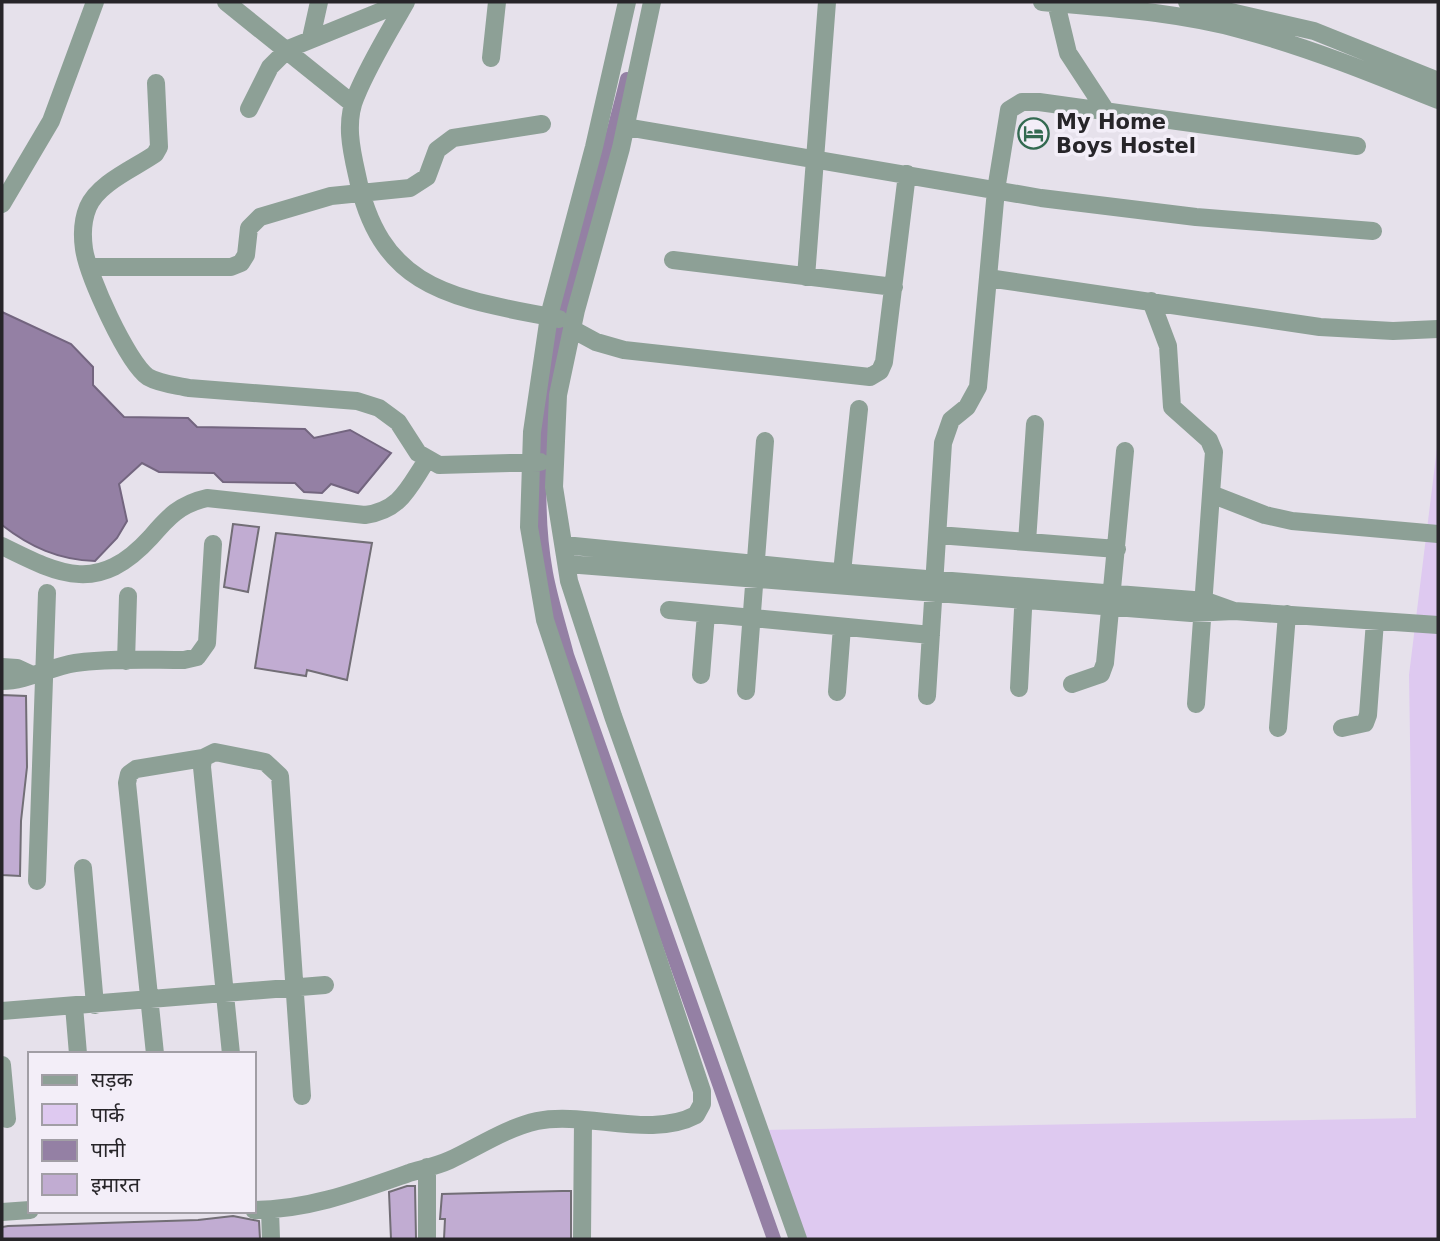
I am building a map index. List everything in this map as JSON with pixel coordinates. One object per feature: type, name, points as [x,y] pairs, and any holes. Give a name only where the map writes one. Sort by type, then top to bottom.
[{"type":"street","points":[[2,204],[51,121],[95,2]]},
{"type":"street","points":[[226,2],[354,104]]},
{"type":"street","points":[[311,38],[318,2]]},
{"type":"street","points":[[249,109],[270,67],[288,49],[405,2]]},
{"type":"street","points":[[405,2],[354,104],[350,143],[361,193],[385,247],[432,287],[453,296],[563,321],[596,342],[624,350],[870,377],[880,371],[884,362],[907,174]]},
{"type":"street","points":[[491,58],[497,2]]},
{"type":"street","points":[[271,1239],[262,1210],[295,1208],[351,1194],[447,1162],[498,1135],[537,1121],[583,1120],[633,1124],[681,1121],[700,1110],[702,1091],[545,620],[530,538],[542,462],[558,395],[563,321],[594,148],[627,2]]},
{"type":"street","points":[[652,2],[626,127],[563,321],[537,386],[542,462],[554,487],[567,565],[613,716],[798,1239]]},
{"type":"street","points":[[806,277],[827,2]]},
{"type":"street","points":[[1106,111],[1068,53],[1049,2],[1162,14],[1242,29],[1343,62],[1438,100]]},
{"type":"street","points":[[1186,2],[1314,31],[1438,81]]},
{"type":"street","points":[[156,83],[159,147],[155,154],[103,188],[88,206],[84,223],[84,249],[89,267],[134,364],[149,377],[189,388],[357,401],[379,408],[398,422],[418,453],[439,465],[542,462]]},
{"type":"street","points":[[926,696],[943,443],[951,420],[967,407],[978,387],[996,190],[1009,110],[1022,102],[1039,102],[1357,146]]},
{"type":"street","points":[[89,267],[231,267],[241,263],[246,255],[249,228],[260,217],[331,196],[410,188],[427,177],[437,150],[453,138],[542,124]]},
{"type":"street","points":[[626,127],[996,190],[1196,217],[1373,232]]},
{"type":"street","points":[[673,260],[894,286]]},
{"type":"street","points":[[988,278],[1331,328],[1438,329]]},
{"type":"street","points":[[1152,301],[1168,346],[1172,407],[1209,440],[1214,452],[1196,704]]},
{"type":"street","points":[[842,579],[859,410]]},
{"type":"street","points":[[1027,542],[1035,424]]},
{"type":"street","points":[[746,691],[765,441]]},
{"type":"street","points":[[1072,684],[1101,674],[1105,663],[1125,452]]},
{"type":"street","points":[[2,546],[48,568],[73,574],[92,574],[114,569],[134,555],[175,510],[189,502],[206,498],[365,515],[386,512],[399,502],[427,460]]},
{"type":"street","points":[[1211,494],[1292,521],[1438,534]]},
{"type":"street","points":[[938,535],[1117,549]]},
{"type":"street","points":[[2,681],[86,662],[184,660],[202,652],[207,643],[213,544]]},
{"type":"street","points":[[564,545],[754,571],[1438,625]]},
{"type":"street","points":[[567,565],[754,571]]},
{"type":"street","points":[[37,881],[37,673],[47,593]]},
{"type":"street","points":[[1019,688],[1023,594]]},
{"type":"street","points":[[126,661],[128,596]]},
{"type":"street","points":[[669,610],[931,635]]},
{"type":"street","points":[[701,675],[706,614]]},
{"type":"street","points":[[1278,728],[1287,614]]},
{"type":"street","points":[[1342,728],[1360,725],[1368,715],[1375,621]]},
{"type":"street","points":[[837,692],[842,627]]},
{"type":"street","points":[[2,667],[37,673]]},
{"type":"street","points":[[155,1052],[127,783],[129,774],[136,769],[203,758],[215,752],[265,762],[280,776],[302,1096]]},
{"type":"street","points":[[203,758],[231,1052]]},
{"type":"street","points":[[83,868],[95,1005]]},
{"type":"street","points":[[2,1012],[325,985]]},
{"type":"street","points":[[74,1006],[78,1052]]},
{"type":"street","points":[[2,1065],[7,1119]]},
{"type":"street","points":[[582,1239],[583,1120]]},
{"type":"street","points":[[427,1167],[427,1239]]},
{"type":"street","points":[[2,1212],[28,1210]]},
{"type":"green space","points":[[1438,440],[1438,1239],[800,1239],[758,1130],[1416,1118],[1409,675]]},
{"type":"water","points":[[2,312],[71,344],[93,367],[93,385],[124,417],[188,418],[197,427],[305,429],[314,438],[350,430],[391,453],[358,493],[331,484],[322,493],[304,492],[295,483],[223,482],[214,473],[159,472],[142,463],[119,484],[127,521],[117,538],[95,561],[69,558],[45,551],[2,525]]},
{"type":"building","points":[[233,524],[259,527],[248,592],[224,587]]},
{"type":"building","points":[[276,533],[372,543],[347,680],[307,670],[306,676],[255,668]]},
{"type":"building","points":[[2,695],[26,696],[27,767],[21,821],[20,876],[2,875]]},
{"type":"building","points":[[415,1186],[416,1239],[391,1239],[389,1192]]},
{"type":"building","points":[[571,1191],[571,1239],[444,1239],[445,1219],[440,1219],[442,1194]]},
{"type":"building","points":[[233,1216],[259,1221],[260,1239],[2,1239],[2,1227],[8,1226],[198,1220]]},
{"type":"waterway","points":[[627,79],[577,261],[549,387],[541,450],[540,512],[546,573],[567,655],[774,1239]]},
{"type":"place","name":"My Home Boys Hostel","points":[[1033,134]]}]
